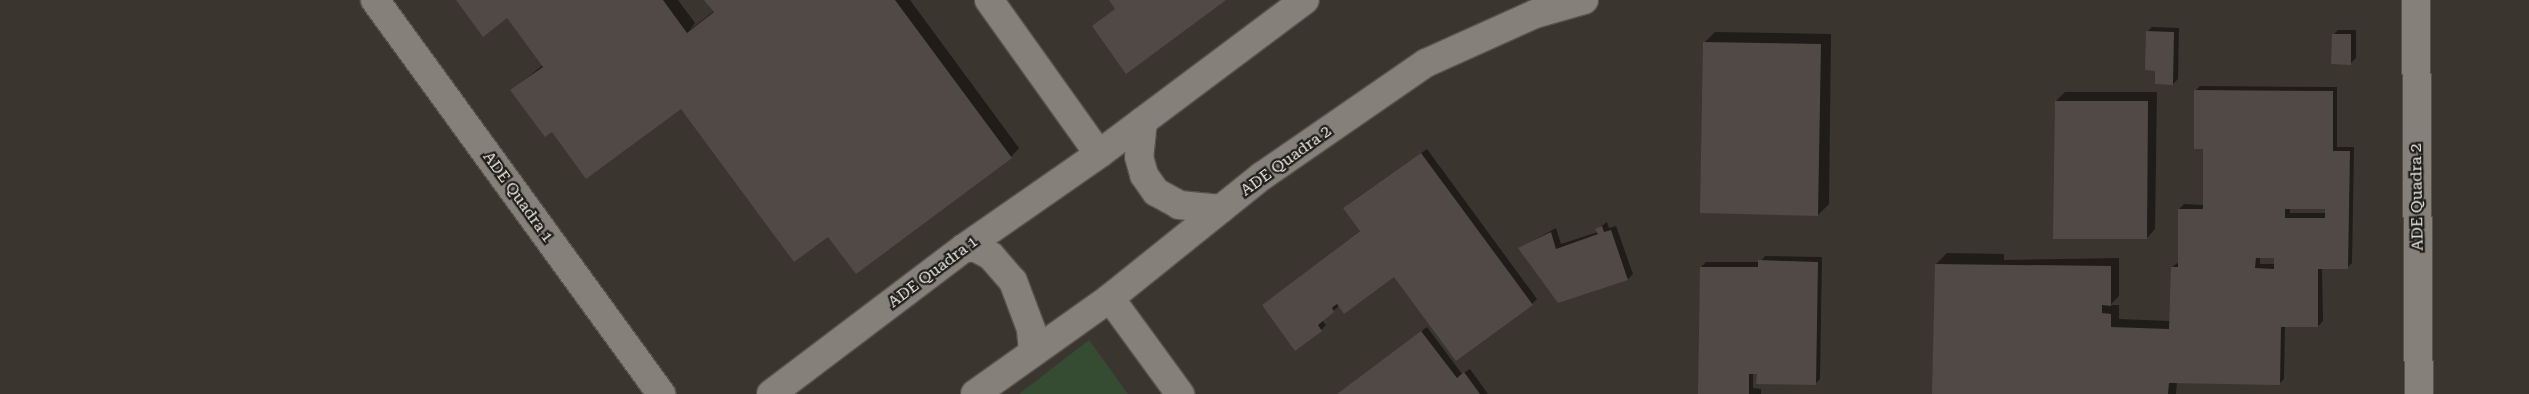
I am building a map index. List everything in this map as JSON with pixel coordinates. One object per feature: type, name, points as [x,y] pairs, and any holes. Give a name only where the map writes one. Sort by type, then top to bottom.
[{"type":"street","name":"ADE Quadra 1","points":[[375,0],[660,394]]},
{"type":"street","points":[[989,0],[1099,154]]},
{"type":"street","name":"ADE Quadra 1","points":[[771,394],[964,248],[1099,154],[1304,0]]},
{"type":"street","name":"ADE Quadra 2","points":[[975,394],[1110,298],[1262,176],[1426,63],[1535,14],[1584,0]]},
{"type":"street","name":"ADE Quadra 2","points":[[2416,0],[2419,394]]},
{"type":"street","points":[[1143,121],[1139,157],[1144,175],[1156,192],[1180,205],[1221,209]]},
{"type":"street","points":[[964,248],[976,248],[991,256],[1013,281],[1031,329],[1033,352]]},
{"type":"street","points":[[1110,298],[1180,394]]},
{"type":"green space","points":[[1089,340],[1128,394],[1019,394]]},
{"type":"building","points":[[456,0],[663,0],[687,33],[714,12],[704,0],[895,0],[1012,158],[856,274],[828,237],[794,262],[681,109],[586,179],[552,132],[545,137],[510,90],[543,67],[507,18],[483,37]]},
{"type":"building","points":[[1109,0],[1226,0],[1126,74],[1092,26],[1115,9]]},
{"type":"building","points":[[2146,31],[2174,32],[2173,85],[2155,84],[2155,71],[2145,70]]},
{"type":"building","points":[[2332,34],[2351,34],[2351,65],[2331,64]]},
{"type":"building","points":[[1703,42],[1821,44],[1818,216],[1700,213]]},
{"type":"building","points":[[2194,90],[2333,91],[2333,151],[2350,151],[2348,269],[2318,269],[2318,327],[2281,327],[2280,385],[2169,383],[2168,394],[1932,394],[1935,264],[2111,266],[2111,306],[2102,305],[2102,313],[2111,314],[2111,327],[2169,329],[2171,267],[2178,267],[2178,209],[2203,209],[2203,149],[2194,149]],"holes":[[[2285,209],[2325,209],[2325,218],[2285,218]],[[2256,258],[2274,258],[2274,269],[2255,268]]]},
{"type":"building","points":[[2055,101],[2148,101],[2147,239],[2053,239]]},
{"type":"building","points":[[1421,153],[1533,305],[1456,361],[1394,277],[1344,314],[1337,304],[1334,306],[1332,308],[1334,312],[1318,325],[1322,331],[1295,351],[1262,305],[1360,231],[1343,208]]},
{"type":"building","points":[[1602,226],[1604,232],[1611,230],[1628,280],[1558,303],[1518,248],[1551,232],[1556,249],[1598,234],[1595,229]]},
{"type":"building","points":[[1758,260],[1818,262],[1816,385],[1756,384],[1757,374],[1749,374],[1749,394],[1698,394],[1700,267],[1758,267]]},
{"type":"building","points":[[1421,331],[1457,378],[1464,372],[1480,394],[1337,394]]}]
